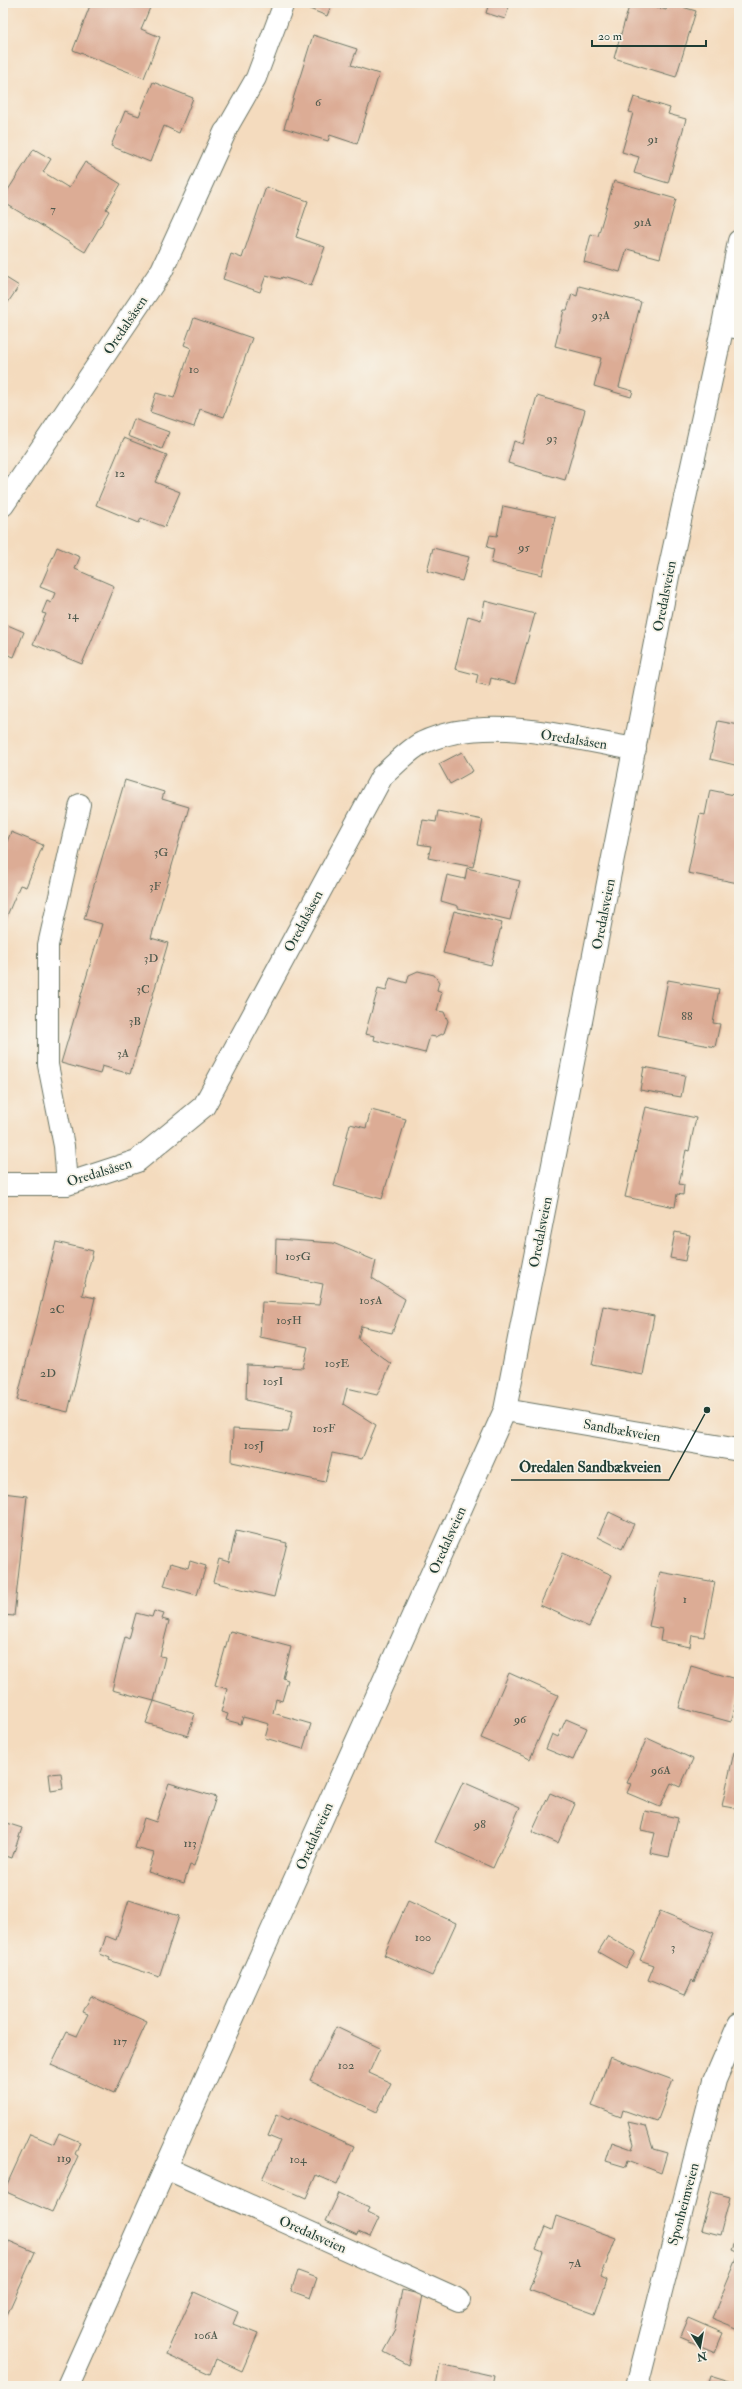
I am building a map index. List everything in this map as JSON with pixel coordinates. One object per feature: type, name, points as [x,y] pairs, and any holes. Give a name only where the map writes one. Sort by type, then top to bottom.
[{"type":"street","name":"Oredalsåsen","points":[[3,505],[162,270],[225,132]]},
{"type":"street","name":"Oredalsveien","points":[[68,2386],[505,1410],[670,566],[731,327],[739,241]]},
{"type":"street","name":"Oredalsåsen","points":[[3,1184],[67,1184],[137,1161],[204,1106],[382,776],[421,744],[462,730],[509,728],[635,749]]},
{"type":"street","name":"Sandbækveien","points":[[505,1410],[739,1450]]},
{"type":"street","name":"Sponheimveien","points":[[637,2386],[715,2080],[739,2024]]},
{"type":"street","name":"Oredalsveien","points":[[166,2168],[459,2300]]},
{"type":"lane","points":[[225,132],[256,78],[284,3]]},
{"type":"lane","points":[[67,1184],[64,1146],[48,1065],[48,945],[80,804]]},
{"type":"building","points":[[91,3],[152,3],[141,29],[160,37],[144,78],[73,50]]},
{"type":"building","points":[[309,3],[332,3],[327,16],[307,8]]},
{"type":"building","points":[[489,3],[510,3],[505,19],[486,13]]},
{"type":"building","points":[[630,3],[641,3],[666,10],[669,3],[696,11],[676,77],[614,58]]},
{"type":"building","points":[[313,35],[357,49],[351,65],[379,74],[357,144],[330,135],[328,141],[284,128]]},
{"type":"building","points":[[153,82],[193,98],[179,133],[164,126],[150,162],[111,146],[125,111],[139,116]]},
{"type":"building","points":[[634,97],[670,108],[668,114],[686,119],[668,183],[634,173],[639,157],[622,152],[633,113],[629,112]]},
{"type":"building","points":[[34,149],[51,159],[43,172],[69,188],[85,162],[121,184],[106,209],[109,211],[85,252],[3,202],[3,198]]},
{"type":"building","points":[[614,181],[676,199],[660,258],[627,249],[620,272],[584,262],[591,234],[598,236]]},
{"type":"building","points":[[266,187],[308,201],[296,237],[325,247],[311,286],[282,277],[281,279],[266,275],[260,292],[223,279],[231,254],[242,258]]},
{"type":"building","points":[[3,276],[19,286],[3,310]]},
{"type":"building","points":[[579,286],[641,302],[619,387],[633,391],[631,397],[594,386],[601,358],[555,346],[564,310],[567,310],[572,294],[577,296]]},
{"type":"building","points":[[194,318],[252,338],[224,417],[200,409],[194,427],[150,412],[156,393],[174,398],[191,348],[184,345]]},
{"type":"building","points":[[537,396],[585,410],[565,480],[508,463],[514,441],[523,444]]},
{"type":"building","points":[[134,419],[169,432],[162,449],[128,436]]},
{"type":"building","points":[[124,438],[167,455],[155,482],[180,492],[165,527],[141,518],[139,523],[96,505]]},
{"type":"building","points":[[503,506],[555,517],[542,575],[491,563],[494,549],[487,547],[490,535],[497,536]]},
{"type":"building","points":[[57,547],[80,557],[75,569],[114,586],[82,664],[33,644],[46,614],[42,613],[47,601],[51,603],[55,593],[40,587]]},
{"type":"building","points":[[433,548],[469,557],[462,581],[427,571]]},
{"type":"building","points":[[485,601],[535,614],[515,684],[491,678],[489,686],[476,683],[478,675],[455,669],[468,616],[481,620]]},
{"type":"building","points":[[3,623],[24,632],[14,657],[3,653]]},
{"type":"building","points":[[718,721],[739,725],[739,766],[710,759]]},
{"type":"building","points":[[462,752],[473,771],[450,784],[439,764]]},
{"type":"building","points":[[125,780],[164,792],[162,799],[189,807],[151,938],[168,943],[130,1074],[102,1066],[100,1074],[61,1063],[102,924],[84,919]]},
{"type":"building","points":[[710,790],[739,796],[738,883],[688,873],[700,814],[705,815]]},
{"type":"building","points":[[438,811],[483,820],[473,867],[428,858],[431,846],[418,844],[423,820],[436,822]]},
{"type":"building","points":[[11,832],[43,845],[26,887],[20,885],[3,925],[3,851]]},
{"type":"building","points":[[467,868],[520,881],[510,920],[458,908],[458,906],[441,901],[447,875],[465,879]]},
{"type":"building","points":[[454,911],[502,923],[491,965],[443,953]]},
{"type":"building","points":[[418,971],[434,975],[439,982],[437,990],[442,992],[437,1011],[444,1012],[448,1021],[444,1033],[436,1037],[430,1036],[425,1053],[374,1040],[375,1036],[365,1034],[378,989],[386,991],[390,978],[407,983],[409,975]]},
{"type":"building","points":[[668,980],[719,989],[713,1023],[720,1024],[715,1047],[657,1036]]},
{"type":"building","points":[[644,1067],[685,1075],[681,1097],[640,1090]]},
{"type":"building","points":[[646,1107],[696,1118],[689,1151],[686,1150],[679,1184],[684,1185],[683,1195],[677,1194],[675,1207],[625,1197]]},
{"type":"building","points":[[371,1110],[406,1119],[382,1199],[334,1186],[350,1124],[366,1128]]},
{"type":"building","points":[[675,1232],[690,1235],[685,1261],[670,1258]]},
{"type":"building","points":[[276,1239],[333,1243],[376,1261],[372,1278],[405,1299],[392,1333],[361,1326],[358,1339],[391,1364],[377,1395],[347,1388],[343,1404],[376,1425],[362,1459],[332,1453],[325,1482],[232,1462],[233,1429],[288,1432],[293,1410],[246,1400],[247,1365],[303,1368],[308,1347],[260,1337],[262,1302],[319,1305],[323,1284],[275,1274]]},
{"type":"building","points":[[56,1242],[93,1251],[82,1295],[95,1298],[68,1412],[17,1400]]},
{"type":"building","points":[[603,1306],[654,1316],[643,1375],[592,1365]]},
{"type":"building","points":[[3,1493],[27,1496],[14,1616],[3,1615]]},
{"type":"building","points":[[609,1512],[634,1524],[622,1549],[598,1537]]},
{"type":"building","points":[[236,1531],[287,1543],[274,1597],[213,1582],[219,1559],[229,1562]]},
{"type":"building","points":[[563,1553],[612,1575],[589,1627],[540,1605]]},
{"type":"building","points":[[190,1561],[206,1566],[197,1595],[164,1586],[171,1563],[188,1568]]},
{"type":"building","points":[[660,1572],[715,1582],[704,1637],[692,1635],[690,1647],[660,1641],[662,1629],[649,1626]]},
{"type":"building","points":[[154,1611],[164,1614],[162,1619],[169,1621],[160,1656],[165,1657],[154,1701],[112,1690],[125,1637],[129,1639],[136,1613],[152,1617]]},
{"type":"building","points":[[230,1631],[291,1647],[283,1678],[288,1680],[282,1701],[276,1699],[273,1713],[311,1724],[303,1749],[265,1738],[269,1724],[243,1717],[241,1724],[226,1720],[228,1714],[221,1712],[227,1689],[215,1685]]},
{"type":"building","points":[[691,1666],[739,1680],[739,1692],[731,1722],[679,1708]]},
{"type":"building","points":[[509,1673],[558,1695],[530,1759],[481,1738]]},
{"type":"building","points":[[154,1701],[195,1714],[188,1736],[146,1723]]},
{"type":"building","points":[[566,1719],[587,1728],[573,1760],[546,1749],[552,1734],[558,1737]]},
{"type":"building","points":[[647,1738],[693,1759],[680,1787],[671,1783],[660,1807],[627,1793],[631,1784],[627,1783]]},
{"type":"building","points":[[734,1752],[739,1754],[739,1809],[722,1806]]},
{"type":"building","points":[[61,1773],[63,1789],[51,1791],[49,1774]]},
{"type":"building","points":[[463,1782],[520,1807],[493,1868],[435,1842]]},
{"type":"building","points":[[169,1783],[216,1797],[194,1866],[190,1865],[184,1883],[148,1872],[154,1853],[135,1848],[144,1818],[156,1822]]},
{"type":"building","points":[[550,1793],[575,1804],[558,1843],[532,1832]]},
{"type":"building","points":[[645,1811],[678,1818],[669,1857],[650,1853],[655,1833],[641,1830]]},
{"type":"building","points":[[3,1822],[22,1828],[12,1858],[3,1855]]},
{"type":"building","points":[[129,1900],[179,1916],[159,1977],[109,1960],[110,1958],[100,1954],[106,1936],[116,1940]]},
{"type":"building","points":[[408,1901],[456,1923],[432,1976],[384,1955]]},
{"type":"building","points":[[660,1911],[714,1933],[694,1982],[692,1980],[685,1995],[648,1980],[654,1965],[640,1960]]},
{"type":"building","points":[[608,1936],[635,1952],[626,1968],[598,1952]]},
{"type":"building","points":[[91,1996],[147,2022],[114,2093],[51,2065],[67,2032],[77,2036],[88,2014],[83,2012]]},
{"type":"building","points":[[336,2027],[380,2048],[369,2073],[391,2083],[377,2112],[310,2080]]},
{"type":"building","points":[[610,2057],[673,2080],[657,2122],[623,2110],[621,2117],[592,2106]]},
{"type":"building","points":[[277,2114],[289,2120],[290,2118],[354,2146],[337,2184],[316,2175],[306,2198],[262,2179],[280,2141],[268,2136]]},
{"type":"building","points":[[628,2122],[646,2126],[653,2149],[667,2153],[661,2173],[628,2160],[626,2167],[606,2161],[612,2142],[632,2149],[634,2144]]},
{"type":"building","points":[[59,2133],[80,2142],[75,2154],[78,2156],[52,2212],[4,2191],[30,2134],[54,2144]]},
{"type":"building","points":[[712,2192],[730,2197],[720,2235],[701,2230]]},
{"type":"building","points":[[339,2193],[369,2207],[367,2212],[379,2218],[370,2237],[358,2232],[357,2235],[326,2221]]},
{"type":"building","points":[[556,2216],[616,2238],[601,2277],[607,2280],[595,2314],[529,2290],[543,2252],[536,2249],[545,2227],[552,2230]]},
{"type":"building","points":[[739,2232],[739,2253],[732,2250]]},
{"type":"building","points":[[9,2241],[35,2252],[3,2324],[3,2254]]},
{"type":"building","points":[[739,2254],[739,2329],[712,2318]]},
{"type":"building","points":[[298,2271],[317,2278],[310,2298],[291,2291]]},
{"type":"building","points":[[402,2290],[423,2295],[409,2365],[384,2352],[396,2330],[394,2329]]},
{"type":"building","points":[[194,2292],[238,2312],[233,2324],[258,2334],[242,2371],[216,2359],[210,2374],[166,2354]]},
{"type":"building","points":[[688,2318],[723,2333],[715,2352],[680,2337]]},
{"type":"building","points":[[440,2364],[494,2376],[492,2386],[436,2386]]},
{"type":"building","points":[[710,2376],[739,2385],[739,2386],[707,2386]]},
{"type":"place","name":"Oredalen Sandbækveien","points":[[707,1410]]}]
